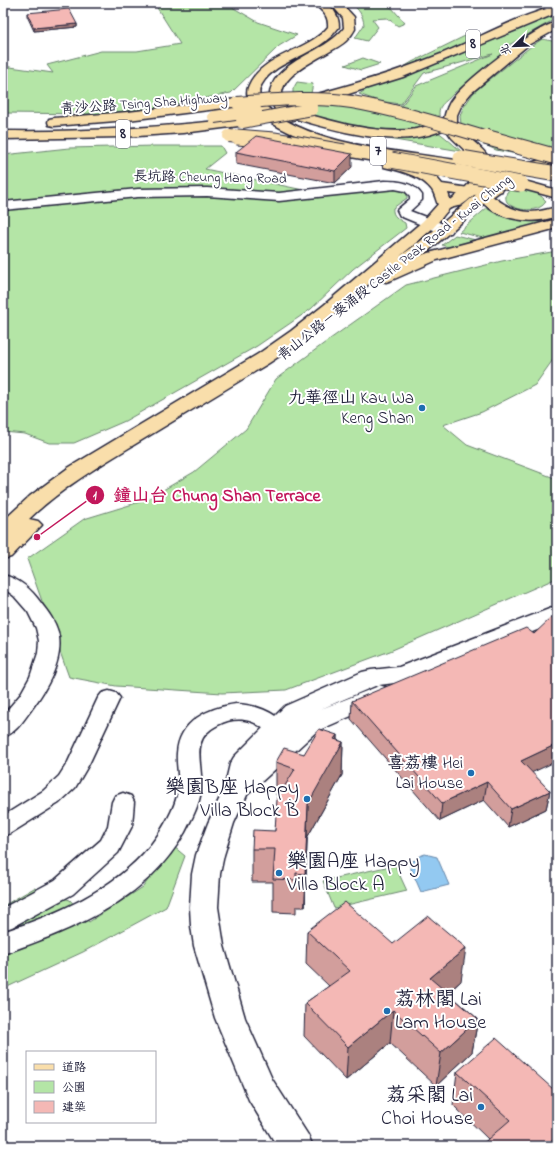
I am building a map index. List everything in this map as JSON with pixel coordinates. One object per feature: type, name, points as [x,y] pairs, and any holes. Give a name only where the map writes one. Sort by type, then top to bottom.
[{"type":"main road","name":"7","points":[[319,3],[326,8],[333,17],[334,22],[331,31],[315,44],[266,72],[254,86],[253,95],[255,101],[267,116],[294,131],[323,140],[460,153],[556,182]]},
{"type":"main road","points":[[335,3],[348,14],[352,21],[351,27],[346,35],[339,42],[302,62],[282,77],[277,86],[276,95],[278,104],[282,110],[329,125],[357,131],[408,133],[436,129],[450,120],[451,112],[456,102],[467,90],[524,43],[557,25]]},
{"type":"main road","name":"青沙公路 Tsing Sha Highway","points":[[3,126],[80,126],[157,122],[232,114],[296,103],[349,90],[411,70],[525,21],[556,11]]},
{"type":"main road","name":"青沙公路 Tsing Sha Highway","points":[[3,136],[82,136],[152,132],[236,123],[306,110],[352,99],[404,83],[462,60],[525,31],[556,11]]},
{"type":"main road","points":[[39,122],[111,118],[268,99],[322,99],[352,102],[385,109],[554,161]]},
{"type":"main road","name":"7","points":[[282,110],[297,121],[311,127],[354,139],[413,150],[460,153]]},
{"type":"main road","points":[[267,116],[263,121],[266,125],[293,139],[315,147],[402,168],[424,176],[440,188],[444,196],[445,205]]},
{"type":"main road","name":"青山公路－葵涌段 Castle Peak Road – Kwai Chung","points":[[3,532],[37,500],[75,472],[264,358],[297,335],[325,313],[428,224],[445,205],[457,202],[469,192],[481,179],[485,167],[481,157],[460,153],[450,120]]},
{"type":"main road","points":[[3,136],[83,139],[215,136],[256,138],[391,160],[530,186],[556,182]]},
{"type":"main road","points":[[460,153],[491,154],[504,160],[518,162],[554,161]]},
{"type":"main road","name":"青山公路－葵涌段 Castle Peak Road – Kwai Chung","points":[[3,552],[53,504],[77,485],[295,349],[339,316],[386,277],[392,269],[423,248],[446,230],[478,201],[510,177],[520,171],[554,161]]},
{"type":"main road","points":[[440,188],[469,192],[497,188]]},
{"type":"main road","points":[[485,197],[497,207],[514,214],[539,216],[557,211]]},
{"type":"main road","points":[[386,277],[431,257],[557,223]]},
{"type":"main road","points":[[296,1146],[260,1089],[230,1018],[209,946],[204,907],[207,867],[215,839],[237,789],[282,735],[294,712],[352,685],[371,678],[402,675],[557,613]]},
{"type":"main road","points":[[282,735],[391,689],[402,675]]},
{"type":"street","points":[[535,3],[556,11]]},
{"type":"street","name":"長坑路 Cheung Hang Road","points":[[3,206],[138,193],[206,192],[279,197],[348,188],[394,185],[409,188],[416,195],[416,200],[403,210],[405,213],[428,224],[446,230]]},
{"type":"street","points":[[3,581],[8,582],[26,596],[44,621],[49,641],[46,665],[33,691],[12,720],[3,729]]},
{"type":"street","points":[[3,827],[51,797],[67,782],[78,764],[109,698]]},
{"type":"street","points":[[3,943],[25,936],[71,917],[112,895],[137,877],[157,856],[176,829],[188,796],[187,761],[189,746],[194,731],[205,721],[223,715],[241,712],[263,717],[282,735]]},
{"type":"street","points":[[3,920],[64,887],[110,846],[120,826],[123,802]]},
{"type":"green space","points":[[154,3],[225,3],[258,22],[297,35],[279,46],[231,93],[155,108],[94,114],[3,113],[3,66],[53,73],[47,65],[101,51],[137,51],[180,44]]},
{"type":"green space","points":[[351,3],[381,3],[392,8],[405,23],[398,26],[387,18],[372,19],[378,27],[367,41],[355,38],[364,25],[363,18]]},
{"type":"green space","points":[[544,9],[557,12],[557,18],[500,50],[512,46],[454,93],[440,107],[440,120],[429,127],[442,135],[461,151],[346,132],[278,104],[293,95],[293,89],[297,82],[313,84],[311,93],[341,104],[402,105],[416,86],[493,54],[424,73],[401,104],[378,101],[359,94],[412,62],[465,36],[494,40],[524,28]]},
{"type":"green space","points":[[542,39],[557,42],[557,156],[522,155],[496,150],[474,140],[461,124],[460,116],[463,108],[474,92]]},
{"type":"green space","points":[[363,58],[380,64],[361,70],[345,65]]},
{"type":"green space","points":[[221,146],[225,153],[205,169],[322,194],[397,189],[407,194],[407,198],[393,208],[393,213],[398,219],[405,223],[406,228],[353,269],[311,309],[257,346],[125,421],[74,443],[49,443],[25,434],[3,432],[3,155],[69,148]]},
{"type":"green space","points":[[514,187],[535,193],[546,201],[539,208],[528,210],[516,208],[507,202],[506,198],[507,192]]},
{"type":"green space","points":[[489,206],[524,220],[549,220],[553,222],[487,239],[459,232]]},
{"type":"green space","points":[[455,235],[480,241],[453,249],[442,245]]},
{"type":"green space","points":[[557,251],[557,354],[535,385],[482,412],[443,425],[467,445],[557,479],[557,578],[390,651],[286,690],[222,693],[116,686],[69,677],[27,559],[84,519],[146,500],[194,472],[246,429],[276,379],[406,285],[502,261]]},
{"type":"green space","points":[[173,846],[185,856],[166,907],[83,952],[3,989],[3,906],[34,888],[70,900],[89,922],[143,887]]},
{"type":"green space","points":[[395,865],[407,891],[334,908],[323,881]]},
{"type":"water","points":[[425,854],[437,857],[449,885],[421,892],[408,862],[416,860],[417,857]]},
{"type":"building","points":[[69,9],[77,24],[34,28],[27,13]]},
{"type":"building","points":[[256,136],[352,154],[335,171],[236,152]]},
{"type":"building","points":[[557,617],[557,744],[521,761],[550,791],[511,809],[487,782],[442,803],[352,701],[526,628],[534,634],[551,618]]},
{"type":"building","points":[[319,729],[337,735],[334,739],[343,742],[308,804],[305,874],[296,873],[296,880],[273,879],[275,849],[252,849],[253,830],[275,831],[277,799],[295,769],[276,762],[284,748],[304,754]]},
{"type":"building","points":[[345,902],[393,944],[428,916],[466,948],[430,978],[478,1019],[441,1053],[393,1010],[348,1047],[305,1003],[350,971],[307,931]]},
{"type":"building","points":[[496,1038],[553,1089],[557,1085],[557,1146],[480,1146],[510,1120],[457,1072]]},
{"type":"place","name":"九華徑山 Kau Wa Keng Shan","points":[[422,408]]},
{"type":"place","name":"鐘山台 Chung Shan Terrace","points":[[37,537]]},
{"type":"place","name":"喜荔樓 Hei Lai House","points":[[471,773]]},
{"type":"place","name":"樂園B座 Happy Villa Block B","points":[[307,799]]},
{"type":"place","name":"樂園A座 Happy Villa Block A","points":[[279,873]]},
{"type":"place","name":"荔林閣 Lai Lam House","points":[[387,1011]]},
{"type":"place","name":"荔采閣 Lai Choi House","points":[[481,1107]]}]
